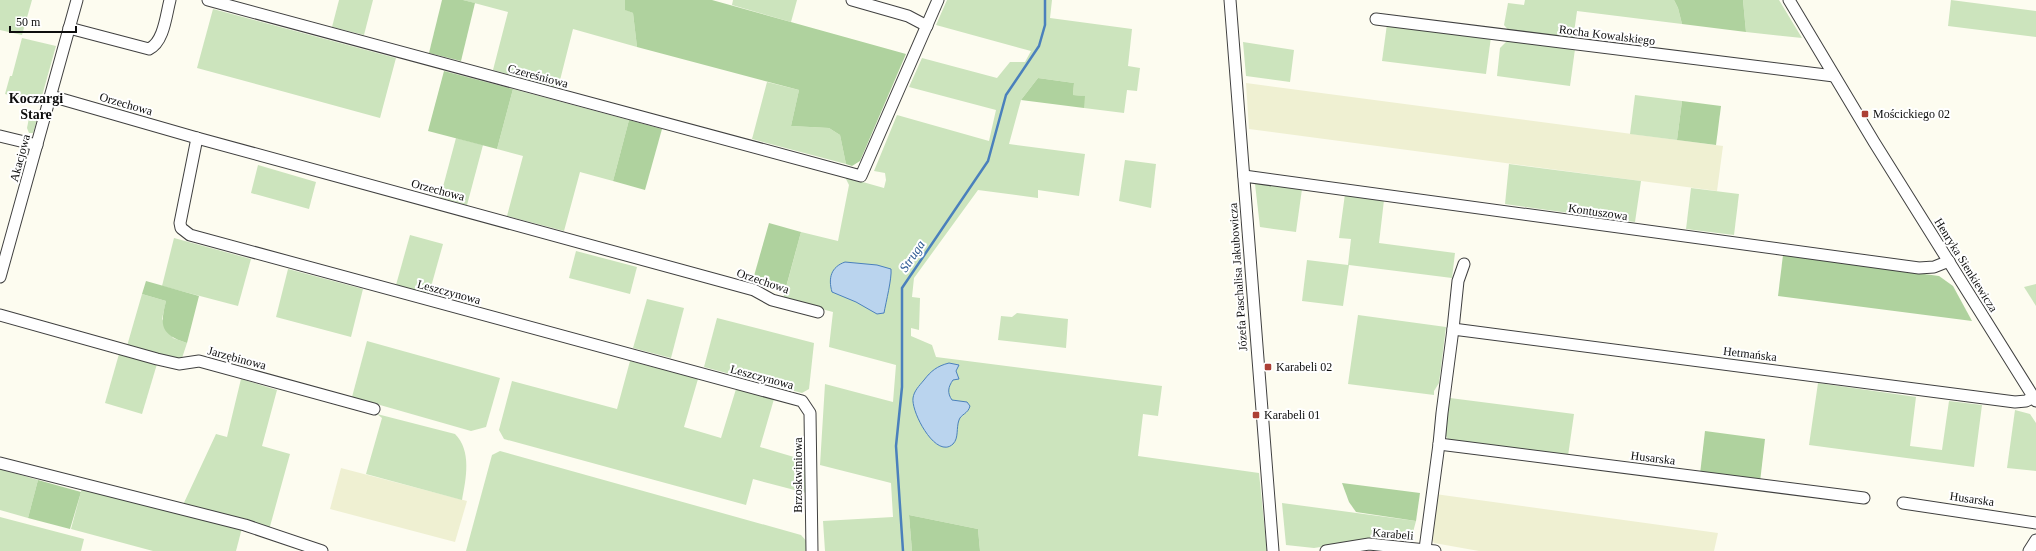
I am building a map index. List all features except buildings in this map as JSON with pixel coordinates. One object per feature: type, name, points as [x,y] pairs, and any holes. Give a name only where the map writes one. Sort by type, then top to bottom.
[{"type":"street","name":"Akacjowa","points":[[0,277],[77,0]]},
{"type":"street","points":[[69,28],[149,49],[155,46],[159,40],[170,0]]},
{"type":"street","name":"Czereśniowa","points":[[208,0],[861,176],[927,26]]},
{"type":"street","points":[[852,0],[908,16],[927,26],[938,0]]},
{"type":"street","name":"Józefa Paschalisa Jakubowicza","points":[[1230,0],[1273,551]]},
{"type":"street","name":"Henryka Sienkiewicza","points":[[1789,0],[1874,142],[2035,399]]},
{"type":"street","name":"Rocha Kowalskiego","points":[[1376,19],[1834,76]]},
{"type":"street","name":"Orzechowa","points":[[51,96],[197,138],[754,290],[772,300],[818,312]]},
{"type":"street","points":[[0,136],[37,145]]},
{"type":"street","name":"Leszczynowa","points":[[197,138],[180,223],[181,228],[190,235],[802,401]]},
{"type":"street","name":"Kontuszowa","points":[[1244,176],[1919,268],[1934,267],[1948,262]]},
{"type":"street","points":[[1430,550],[1442,413],[1458,329],[1458,281],[1464,264]]},
{"type":"street","name":"Jarzębinowa","points":[[0,315],[157,359],[179,364],[199,361],[374,409]]},
{"type":"street","name":"Hetmańska","points":[[1458,329],[2015,402],[2035,399]]},
{"type":"street","name":"Brzoskwiniowa","points":[[802,401],[810,413],[812,551]]},
{"type":"street","name":"Husarska","points":[[1439,444],[1864,498]]},
{"type":"street","points":[[0,463],[245,525],[318,550]]},
{"type":"street","name":"Husarska","points":[[1903,503],[2036,523]]},
{"type":"street","points":[[2029,551],[2036,540]]},
{"type":"street","name":"Karabeli","points":[[1326,551],[1369,544],[1430,550]]},
{"type":"green space","points":[[0,0],[32,0],[22,35],[0,30]]},
{"type":"green space","points":[[339,0],[373,0],[364,35],[332,27]]},
{"type":"green space","points":[[442,0],[463,0],[475,3],[461,61],[429,53]]},
{"type":"green space","points":[[463,0],[625,0],[626,10],[633,13],[637,47],[573,29],[558,88],[493,70],[508,12]]},
{"type":"green space","points":[[625,0],[712,0],[906,54],[860,161],[852,166],[846,164],[840,135],[829,128],[791,126],[799,90],[637,47],[633,13],[625,10]]},
{"type":"green space","points":[[733,0],[797,0],[791,22],[732,5]]},
{"type":"green space","points":[[947,0],[1052,0],[1050,18],[1132,29],[1128,66],[1140,68],[1137,91],[1127,90],[1124,113],[1084,108],[1084,96],[1073,95],[1074,83],[1038,78],[1021,100],[1009,144],[1085,154],[1079,196],[1038,190],[1038,198],[978,190],[914,278],[912,297],[920,298],[919,330],[911,328],[911,336],[932,345],[936,357],[1162,386],[1158,416],[1143,414],[1138,456],[1259,473],[1267,551],[980,551],[978,529],[909,515],[912,551],[825,551],[823,521],[893,517],[891,483],[820,465],[825,384],[893,402],[896,365],[829,347],[833,312],[783,299],[801,232],[838,241],[849,185],[845,177],[884,188],[886,180],[885,173],[874,171],[897,115],[989,141],[996,110],[909,87],[922,58],[997,78],[1010,62],[1025,62],[1031,51],[936,25]]},
{"type":"green space","points":[[1525,0],[1674,0],[1678,8],[1682,24],[1577,11],[1573,40],[1510,32],[1504,25],[1508,3],[1524,5]]},
{"type":"green space","points":[[1674,0],[1743,0],[1746,32],[1682,24],[1678,8]]},
{"type":"green space","points":[[1743,0],[1779,0],[1802,38],[1746,32]]},
{"type":"green space","points":[[1951,0],[2036,11],[2036,37],[1948,26]]},
{"type":"green space","points":[[213,9],[396,58],[380,118],[197,68]]},
{"type":"green space","points":[[1387,24],[1491,37],[1486,74],[1382,61]]},
{"type":"green space","points":[[22,38],[56,46],[40,103],[5,94],[10,76],[12,76]]},
{"type":"green space","points":[[1508,40],[1575,49],[1570,86],[1497,76],[1500,48]]},
{"type":"green space","points":[[1243,42],[1294,50],[1290,82],[1246,76]]},
{"type":"green space","points":[[444,71],[513,89],[497,149],[428,131]]},
{"type":"green space","points":[[1038,78],[1074,83],[1073,95],[1085,96],[1084,108],[1021,100]]},
{"type":"green space","points":[[767,82],[799,90],[791,126],[829,128],[840,135],[846,164],[752,139]]},
{"type":"green space","points":[[1246,83],[1723,146],[1717,191],[1249,129]]},
{"type":"green space","points":[[513,89],[629,120],[613,181],[580,172],[564,231],[507,216],[523,156],[497,149]]},
{"type":"green space","points":[[1635,95],[1682,101],[1677,140],[1630,134]]},
{"type":"green space","points":[[1682,101],[1721,106],[1716,145],[1677,140]]},
{"type":"green space","points":[[34,115],[38,117],[33,133],[29,133],[27,128],[29,118]]},
{"type":"green space","points":[[629,120],[662,129],[645,190],[613,181]]},
{"type":"green space","points":[[456,138],[483,145],[467,205],[440,198]]},
{"type":"green space","points":[[1125,160],[1156,164],[1151,208],[1119,201]]},
{"type":"green space","points":[[1509,164],[1641,181],[1635,222],[1505,204]]},
{"type":"green space","points":[[258,165],[316,182],[309,209],[251,193]]},
{"type":"green space","points":[[1257,183],[1302,189],[1296,232],[1260,227],[1255,184]]},
{"type":"green space","points":[[1691,188],[1739,194],[1734,235],[1686,229]]},
{"type":"green space","points":[[1345,194],[1384,200],[1379,243],[1455,253],[1452,278],[1349,265],[1343,306],[1302,301],[1307,260],[1348,265],[1351,239],[1339,238]]},
{"type":"green space","points":[[769,223],[801,232],[785,291],[752,283]]},
{"type":"green space","points":[[410,235],[443,244],[429,294],[396,285]]},
{"type":"green space","points":[[174,238],[251,259],[238,306],[162,286]]},
{"type":"green space","points":[[576,251],[637,267],[630,294],[569,278]]},
{"type":"green space","points":[[1783,255],[1939,276],[1953,286],[1972,321],[1778,296]]},
{"type":"green space","points":[[288,269],[363,289],[351,337],[276,317]]},
{"type":"green space","points":[[146,281],[199,296],[187,343],[171,336],[164,328],[163,317],[166,301],[142,294]]},
{"type":"green space","points":[[2036,284],[2036,306],[2024,287]]},
{"type":"green space","points":[[142,294],[166,301],[162,319],[173,338],[187,343],[181,361],[127,346]]},
{"type":"green space","points":[[647,299],[684,308],[671,358],[633,348]]},
{"type":"green space","points":[[1017,313],[1068,319],[1066,348],[998,340],[1001,316],[1012,317]]},
{"type":"green space","points":[[1358,315],[1446,327],[1439,383],[1434,391],[1434,395],[1348,384]]},
{"type":"green space","points":[[717,318],[814,343],[809,389],[802,393],[704,367]]},
{"type":"green space","points":[[367,341],[500,378],[486,427],[471,431],[352,397]]},
{"type":"green space","points":[[119,354],[157,364],[142,414],[105,403]]},
{"type":"green space","points":[[630,361],[698,379],[684,427],[721,438],[736,389],[774,399],[760,447],[804,460],[806,493],[753,479],[746,505],[504,439],[499,430],[512,381],[617,409]]},
{"type":"green space","points":[[241,379],[277,390],[262,446],[290,454],[269,530],[182,507],[216,434],[227,437]]},
{"type":"green space","points":[[1818,383],[1916,397],[1910,446],[1942,450],[1949,401],[1982,405],[1974,467],[1809,445]]},
{"type":"green space","points":[[1450,398],[1574,414],[1568,456],[1449,441],[1445,434]]},
{"type":"green space","points":[[2015,410],[2030,414],[2036,423],[2036,471],[2007,468]]},
{"type":"green space","points":[[377,414],[455,434],[464,449],[466,457],[466,474],[462,500],[366,474],[382,418]]},
{"type":"green space","points":[[1705,431],[1765,439],[1760,482],[1700,474]]},
{"type":"green space","points":[[500,451],[801,535],[809,544],[809,551],[466,551],[492,455]]},
{"type":"green space","points":[[341,468],[467,501],[455,542],[330,509]]},
{"type":"green space","points":[[0,469],[38,480],[28,518],[0,510]]},
{"type":"green space","points":[[38,480],[81,492],[70,529],[28,518]]},
{"type":"green space","points":[[1342,483],[1420,493],[1416,521],[1356,512],[1349,502]]},
{"type":"green space","points":[[82,488],[242,528],[236,551],[153,551],[71,529]]},
{"type":"green space","points":[[1435,494],[1718,533],[1714,551],[1479,551],[1434,543],[1430,536]]},
{"type":"green space","points":[[1282,503],[1416,521],[1413,532],[1406,538],[1366,540],[1314,548],[1286,545]]},
{"type":"green space","points":[[909,515],[978,529],[980,551],[912,551]]},
{"type":"green space","points":[[0,517],[84,539],[81,551],[0,551]]},
{"type":"water","points":[[845,262],[877,265],[891,269],[890,284],[884,313],[877,314],[856,302],[832,292],[830,282],[832,274],[836,267]]},
{"type":"water","points":[[949,363],[959,365],[956,371],[959,379],[953,380],[950,385],[950,397],[952,400],[967,402],[970,406],[968,411],[961,416],[959,420],[955,442],[946,447],[939,446],[926,432],[916,413],[913,405],[913,398],[914,393],[929,374],[938,367]]},
{"type":"waterway","name":"Struga","points":[[903,551],[896,446],[902,387],[902,288],[988,161],[1006,95],[1039,46],[1045,25],[1045,0]]},
{"type":"place","name":"Mościckiego 02","points":[[1865,114]]},
{"type":"place","name":"Karabeli 02","points":[[1268,367]]},
{"type":"place","name":"Karabeli 01","points":[[1256,415]]},
{"type":"district","name":"Koczargi Stare","points":[[36,106]]}]
